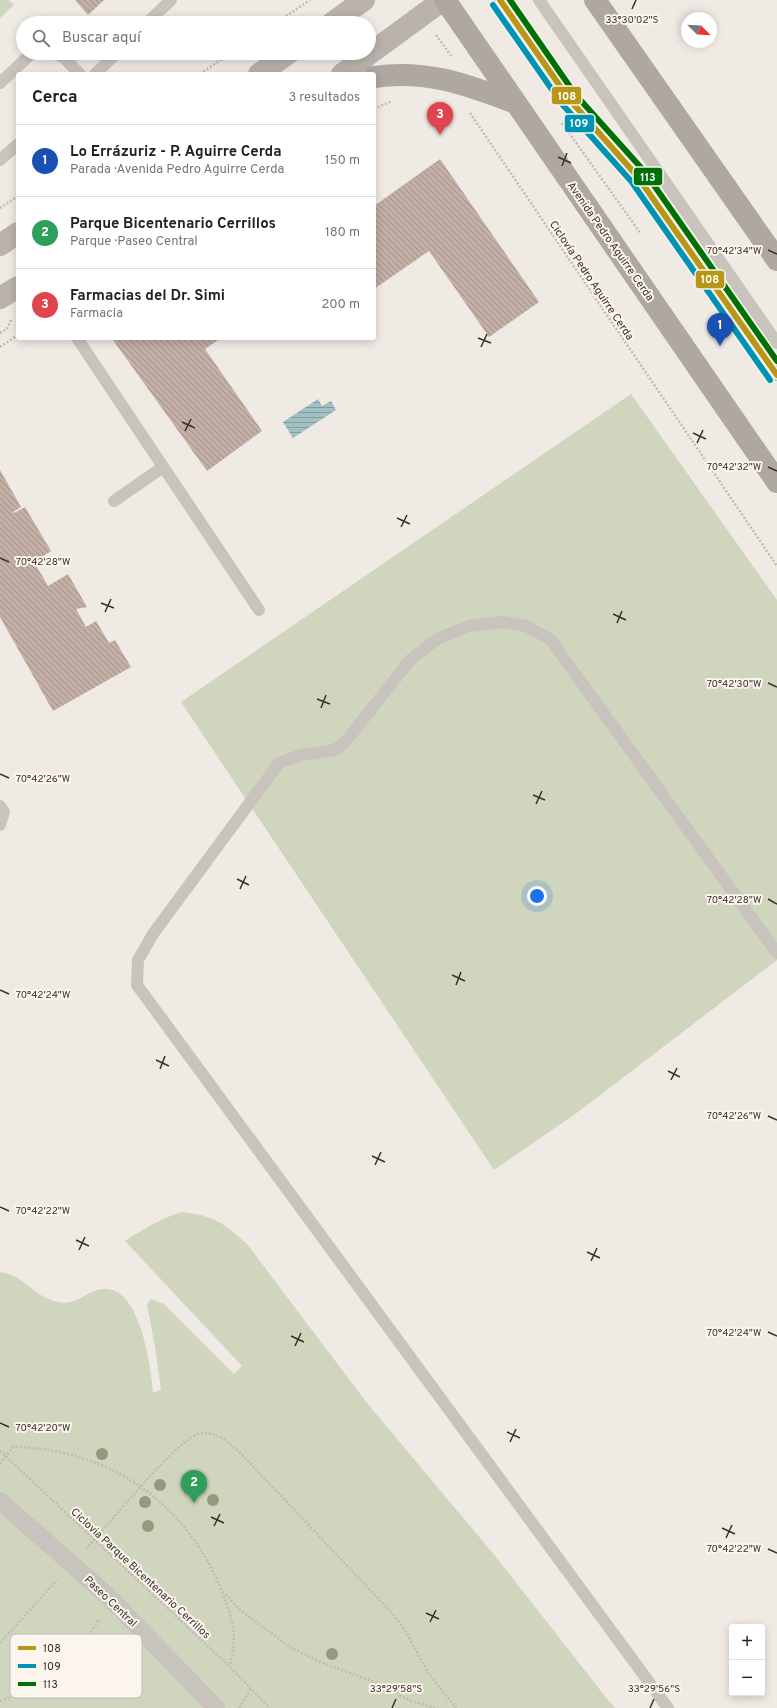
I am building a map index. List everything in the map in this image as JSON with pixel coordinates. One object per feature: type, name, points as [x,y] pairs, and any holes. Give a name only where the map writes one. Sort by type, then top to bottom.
[{"type":"main road","points":[[342,16],[364,0]]},
{"type":"main road","points":[[376,48],[422,14],[444,0]]},
{"type":"main road","name":"Avenida Pedro Aguirre Cerda","points":[[444,0],[777,482]]},
{"type":"main road","points":[[595,0],[777,260]]},
{"type":"main road","points":[[262,72],[279,60]]},
{"type":"main road","points":[[345,72],[361,60]]},
{"type":"main road","points":[[376,78],[399,74],[430,76],[461,84],[516,103]]},
{"type":"main road","points":[[0,245],[16,234]]},
{"type":"main road","points":[[0,298],[16,288]]},
{"type":"street","name":"Paseo Central","points":[[0,1501],[109,1597],[216,1708]]},
{"type":"lane","points":[[154,16],[171,0]]},
{"type":"lane","points":[[500,0],[569,99],[637,176],[777,375]]},
{"type":"lane","points":[[539,0],[777,343]]},
{"type":"lane","points":[[0,83],[25,60]]},
{"type":"lane","points":[[66,60],[78,72]]},
{"type":"lane","points":[[97,72],[110,60]]},
{"type":"lane","points":[[0,160],[16,146]]},
{"type":"lane","points":[[78,340],[259,610]]},
{"type":"lane","points":[[114,501],[163,467]]},
{"type":"lane","points":[[668,1708],[137,985],[138,960],[158,928],[279,763],[301,755],[335,750],[346,742],[411,659],[439,638],[469,626],[503,622],[526,626],[550,639],[777,953]]},
{"type":"lane","points":[[0,806],[4,812],[0,825]]},
{"type":"path","points":[[286,16],[310,0]]},
{"type":"path","name":"Ciclovía Pedro Aguirre Cerda","points":[[422,14],[462,71],[459,97],[777,566]]},
{"type":"path","points":[[203,72],[221,60]]},
{"type":"path","points":[[0,208],[16,197]]},
{"type":"path","points":[[0,347],[16,337]]},
{"type":"path","points":[[141,1487],[172,1453],[195,1435],[202,1433],[216,1435],[226,1441],[250,1463],[391,1612],[405,1630],[428,1673],[456,1708]]},
{"type":"path","points":[[0,1464],[14,1447],[38,1448],[62,1452],[98,1463],[120,1473],[141,1487],[166,1507],[186,1528],[202,1551],[228,1605],[234,1643],[233,1658],[229,1666]]},
{"type":"path","name":"Ciclovia Parque Bicentenario Cerrillos","points":[[0,1451],[229,1666],[270,1708]]},
{"type":"path","points":[[221,1589],[239,1609],[290,1647],[320,1662],[391,1688],[402,1697],[435,1708]]},
{"type":"path","points":[[88,1634],[97,1623],[109,1597]]},
{"type":"path","points":[[238,1708],[251,1689]]},
{"type":"path","points":[[0,1701],[10,1696]]},
{"type":"green space","points":[[0,0],[9,0],[14,5],[0,18]]},
{"type":"green space","points":[[631,394],[777,600],[777,960],[578,1112],[494,1170],[181,702]]},
{"type":"green space","points":[[181,1212],[202,1215],[224,1225],[247,1244],[367,1403],[496,1557],[615,1708],[0,1708],[0,1272],[17,1278],[42,1296],[58,1302],[71,1302],[97,1290],[103,1289],[116,1291],[126,1300],[135,1313],[150,1365],[153,1393],[161,1390],[147,1304],[151,1299],[164,1304],[234,1374],[242,1366],[125,1241],[166,1218]]},
{"type":"water","points":[[318,399],[322,406],[331,401],[336,410],[293,438],[283,422]]},
{"type":"building","points":[[75,0],[104,0],[88,15]]},
{"type":"building","points":[[440,159],[539,302],[489,337],[429,251],[376,288],[376,205]]},
{"type":"building","points":[[113,340],[218,340],[205,349],[262,431],[207,471]]},
{"type":"building","points":[[0,470],[21,507],[13,512],[14,513],[25,507],[51,551],[34,562],[48,586],[68,574],[87,607],[76,609],[86,627],[96,621],[109,643],[115,640],[131,667],[53,711],[0,617]]},
{"type":"transit line","name":"108","points":[[500,0],[569,99],[637,176],[777,375]]},
{"type":"transit line","name":"113","points":[[510,0],[575,94],[644,171],[777,361]]},
{"type":"transit line","name":"109","points":[[493,5],[562,104],[631,181],[770,380]]},
{"type":"place","name":"Farmacias del Dr. Simi","points":[[440,135]]},
{"type":"place","name":"Lo Errázuriz - P. Aguirre Cerda","points":[[720,346]]},
{"type":"place","name":"Parque Bicentenario Cerrillos","points":[[194,1503]]}]
